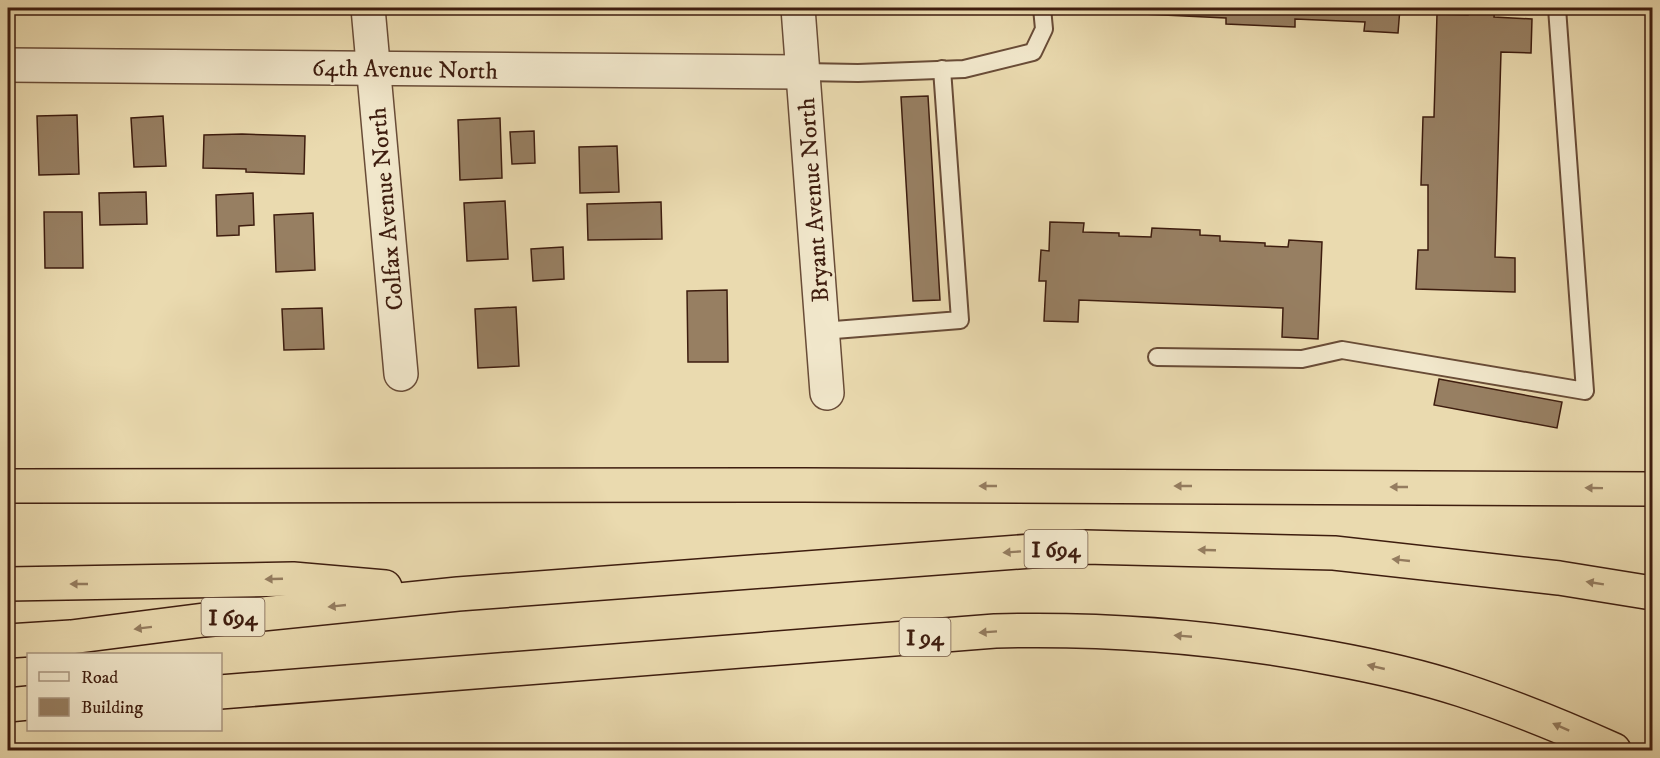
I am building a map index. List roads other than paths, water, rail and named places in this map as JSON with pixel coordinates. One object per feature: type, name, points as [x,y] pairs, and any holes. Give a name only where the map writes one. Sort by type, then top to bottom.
[{"type":"highway","points":[[8,486],[817,485],[1653,489]]},
{"type":"highway","points":[[8,504],[458,486]]},
{"type":"highway","name":"I 694","points":[[8,640],[71,637],[204,620],[458,594],[1085,546],[1334,553],[1559,578],[1653,593]]},
{"type":"highway","points":[[8,585],[293,579],[458,594]]},
{"type":"highway","name":"I 94","points":[[222,692],[995,631],[1053,630],[1153,634],[1245,643],[1357,663],[1418,677],[1540,718],[1614,750]]},
{"type":"highway","points":[[8,705],[27,703]]},
{"type":"street","name":"Colfax Avenue North","points":[[368,8],[401,374]]},
{"type":"street","name":"Bryant Avenue North","points":[[798,8],[827,393]]},
{"type":"street","name":"64th Avenue North","points":[[8,65],[803,72]]},
{"type":"lane","points":[[803,72],[858,73],[964,69],[1032,52],[1044,29],[1042,8]]},
{"type":"lane","points":[[1157,357],[1302,359],[1342,350],[1585,392],[1557,8]]},
{"type":"lane","points":[[822,331],[960,320],[942,69]]}]
